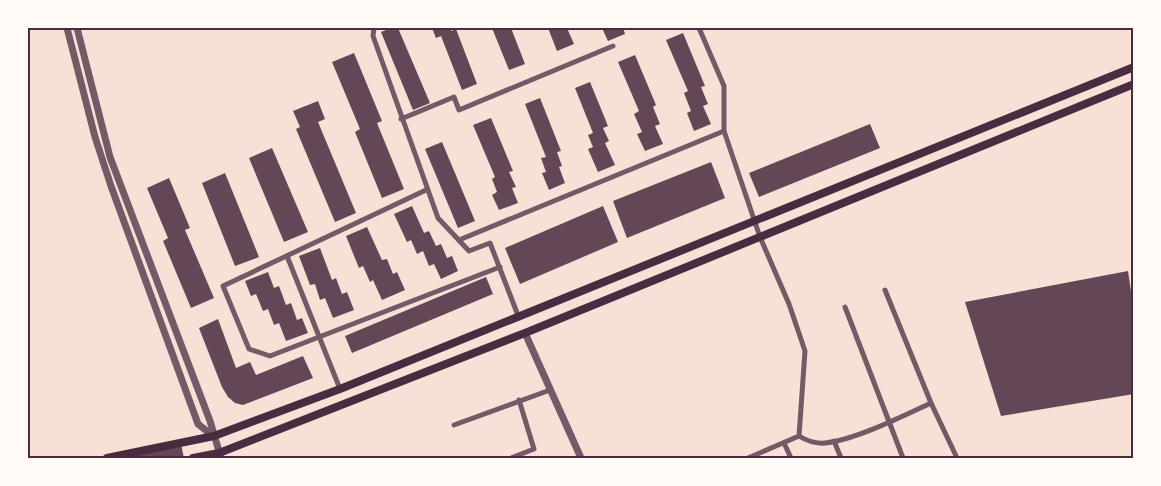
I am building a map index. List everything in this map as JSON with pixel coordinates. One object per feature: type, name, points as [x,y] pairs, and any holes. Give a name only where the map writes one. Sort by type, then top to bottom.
[{"type":"main road","points":[[107,458],[214,436],[340,389],[1134,67]]},
{"type":"main road","points":[[193,458],[220,456],[1134,84]]},
{"type":"street","points":[[67,28],[95,137],[111,186],[198,424],[214,436]]},
{"type":"street","points":[[77,28],[110,157],[220,456]]},
{"type":"street","points":[[374,28],[373,36],[426,190],[438,218],[469,250],[490,243],[519,318]]},
{"type":"street","points":[[699,28],[724,86],[724,131],[760,237],[789,304],[805,351],[799,436]]},
{"type":"street","points":[[402,119],[454,97],[459,110],[613,46]]},
{"type":"street","points":[[458,240],[724,131]]},
{"type":"street","points":[[426,190],[223,286],[249,349],[270,356],[321,338],[500,267]]},
{"type":"street","points":[[286,256],[321,338],[340,389]]},
{"type":"street","points":[[885,290],[931,403],[957,458]]},
{"type":"street","points":[[845,308],[903,458]]},
{"type":"street","points":[[525,333],[581,458]]},
{"type":"street","points":[[454,425],[550,390]]},
{"type":"street","points":[[511,458],[534,449],[519,400]]},
{"type":"street","points":[[799,436],[810,442],[834,442],[888,423],[931,403]]},
{"type":"street","points":[[748,458],[799,436]]},
{"type":"street","points":[[834,442],[841,458]]},
{"type":"street","points":[[784,443],[791,458]]},
{"type":"building","points":[[391,28],[398,28],[430,103],[413,110],[381,32]]},
{"type":"building","points":[[432,28],[450,28],[451,31],[456,29],[477,84],[462,90],[441,36],[436,38]]},
{"type":"building","points":[[492,28],[511,28],[525,64],[509,70]]},
{"type":"building","points":[[548,28],[567,28],[574,44],[557,51]]},
{"type":"building","points":[[602,28],[623,28],[625,34],[608,41]]},
{"type":"building","points":[[683,33],[705,86],[701,87],[708,104],[703,106],[711,124],[694,131],[687,113],[691,111],[684,93],[688,91],[666,40]]},
{"type":"building","points":[[354,53],[382,121],[377,123],[404,189],[382,198],[355,132],[360,129],[332,62]]},
{"type":"building","points":[[635,55],[656,105],[653,107],[660,124],[655,126],[663,144],[645,151],[637,134],[642,132],[634,114],[639,111],[618,62]]},
{"type":"building","points":[[590,82],[608,126],[603,128],[609,141],[605,143],[615,165],[598,172],[588,149],[593,147],[588,135],[593,133],[575,88]]},
{"type":"building","points":[[540,98],[561,151],[557,152],[562,166],[559,167],[565,183],[549,190],[542,173],[546,172],[541,158],[546,157],[525,104]]},
{"type":"building","points":[[318,101],[325,119],[318,122],[356,213],[335,222],[296,129],[300,127],[293,111]]},
{"type":"building","points":[[491,118],[513,171],[509,172],[516,187],[512,188],[518,203],[499,210],[492,195],[497,192],[492,179],[495,177],[473,125]]},
{"type":"building","points":[[870,124],[880,148],[759,197],[749,173]]},
{"type":"building","points":[[442,142],[475,221],[458,228],[425,149]]},
{"type":"building","points":[[272,148],[308,232],[284,242],[249,158]]},
{"type":"building","points":[[711,162],[725,198],[627,238],[613,201]]},
{"type":"building","points":[[225,173],[259,257],[235,266],[202,183]]},
{"type":"building","points":[[169,178],[190,228],[185,230],[214,298],[191,308],[163,241],[168,238],[147,188]]},
{"type":"building","points":[[412,206],[424,233],[429,231],[436,246],[441,244],[447,258],[452,256],[458,271],[441,279],[434,264],[429,266],[423,251],[417,254],[411,240],[407,242],[394,214]]},
{"type":"building","points":[[603,206],[618,242],[520,284],[505,248]]},
{"type":"building","points":[[367,227],[382,260],[387,259],[393,274],[397,272],[405,290],[382,300],[373,280],[370,282],[363,266],[359,268],[346,236]]},
{"type":"building","points":[[320,248],[332,280],[336,278],[342,294],[347,292],[354,310],[333,318],[325,298],[320,300],[315,284],[310,285],[299,256]]},
{"type":"building","points":[[1128,271],[1134,312],[1134,394],[1001,416],[965,302]]},
{"type":"building","points":[[268,272],[274,288],[279,286],[286,305],[291,303],[297,320],[302,318],[308,333],[286,341],[279,323],[274,325],[268,309],[263,311],[256,294],[251,296],[245,281]]},
{"type":"building","points":[[486,277],[493,294],[352,353],[345,336]]},
{"type":"building","points":[[218,319],[236,368],[250,362],[256,375],[303,356],[313,378],[243,405],[235,403],[228,397],[222,387],[199,328]]},
{"type":"building","points":[[181,444],[184,458],[107,458]]}]
